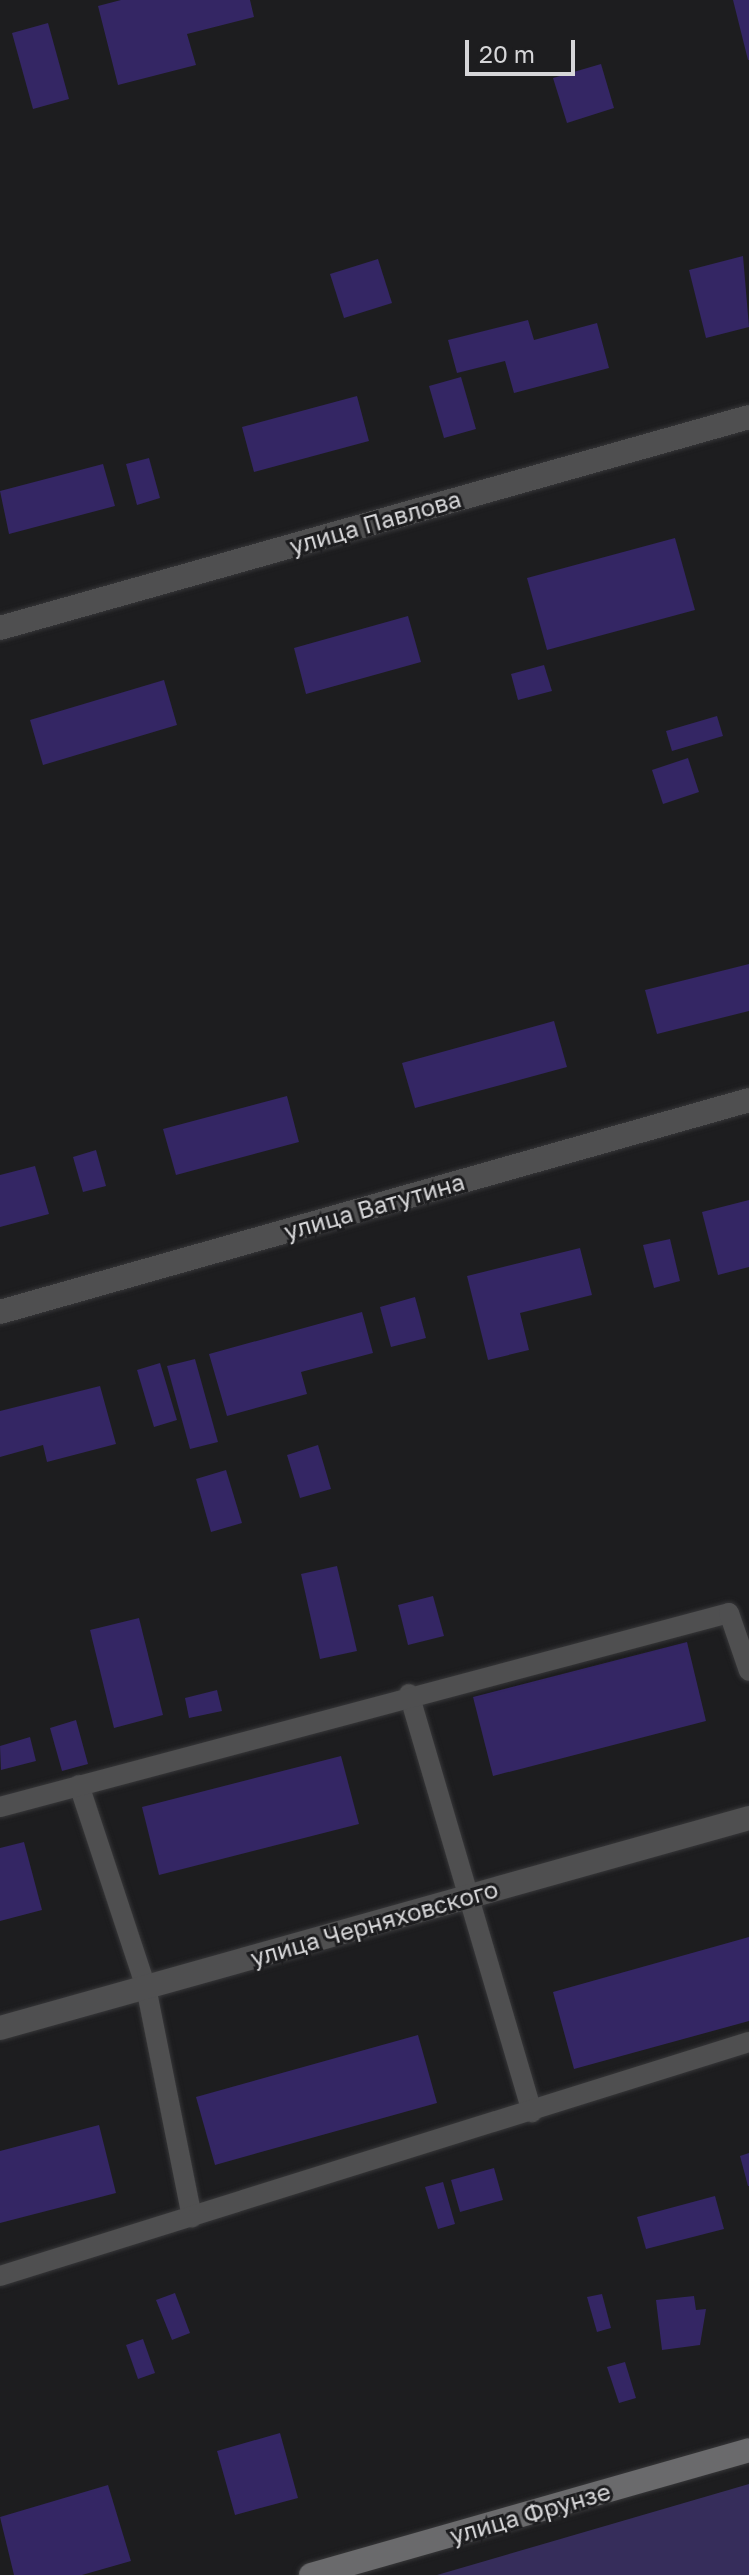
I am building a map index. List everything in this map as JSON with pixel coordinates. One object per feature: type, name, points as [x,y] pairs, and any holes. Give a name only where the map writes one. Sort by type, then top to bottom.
[{"type":"street","name":"улица Павлова","points":[[0,628],[749,417]]},
{"type":"street","name":"улица Ватутина","points":[[0,1312],[749,1100]]},
{"type":"street","name":"улица Черняховского","points":[[0,2028],[749,1818]]},
{"type":"street","name":"улица Фрунзе","points":[[311,2575],[749,2450]]},
{"type":"lane","points":[[0,1807],[409,1694],[729,1613],[749,1671]]},
{"type":"lane","points":[[409,1694],[532,2112]]},
{"type":"lane","points":[[79,1785],[146,1987],[192,2217]]},
{"type":"lane","points":[[0,2276],[749,2042]]},
{"type":"shaded area","points":[[749,2484],[749,2575],[437,2575]]},
{"type":"building","points":[[121,0],[250,0],[254,17],[187,34],[196,65],[118,85],[98,6]]},
{"type":"building","points":[[733,0],[749,0],[749,60],[748,60]]},
{"type":"building","points":[[48,23],[69,99],[33,109],[12,33]]},
{"type":"building","points":[[601,64],[614,108],[567,123],[553,78]]},
{"type":"building","points":[[743,256],[749,327],[706,338],[689,270]]},
{"type":"building","points":[[378,259],[392,303],[344,318],[330,274]]},
{"type":"building","points":[[528,320],[534,340],[597,323],[609,368],[514,393],[505,361],[457,373],[448,340]]},
{"type":"building","points":[[461,377],[476,429],[444,438],[429,386]]},
{"type":"building","points":[[357,396],[369,441],[254,472],[242,427]]},
{"type":"building","points":[[149,458],[160,498],[137,505],[126,464]]},
{"type":"building","points":[[103,464],[115,506],[9,534],[0,491]]},
{"type":"building","points":[[675,538],[695,610],[547,650],[527,578]]},
{"type":"building","points":[[408,616],[421,662],[306,694],[294,648]]},
{"type":"building","points":[[544,665],[552,691],[518,700],[511,674]]},
{"type":"building","points":[[164,680],[177,725],[43,765],[30,720]]},
{"type":"building","points":[[717,716],[723,736],[672,751],[666,731]]},
{"type":"building","points":[[688,758],[699,792],[663,804],[652,770]]},
{"type":"building","points":[[749,964],[749,1011],[657,1034],[645,990]]},
{"type":"building","points":[[554,1021],[567,1067],[415,1108],[402,1063]]},
{"type":"building","points":[[287,1096],[299,1142],[176,1175],[163,1129]]},
{"type":"building","points":[[96,1150],[106,1186],[83,1192],[73,1157]]},
{"type":"building","points":[[35,1166],[49,1214],[0,1227],[0,1175]]},
{"type":"building","points":[[749,1200],[749,1267],[718,1275],[702,1212]]},
{"type":"building","points":[[670,1239],[680,1281],[654,1288],[643,1245]]},
{"type":"building","points":[[580,1248],[592,1295],[520,1313],[529,1350],[488,1360],[467,1276]]},
{"type":"building","points":[[415,1297],[426,1338],[391,1347],[380,1307]]},
{"type":"building","points":[[362,1312],[373,1353],[301,1372],[307,1394],[227,1416],[209,1354]]},
{"type":"building","points":[[195,1359],[218,1442],[190,1449],[167,1366]]},
{"type":"building","points":[[160,1363],[177,1420],[154,1427],[137,1370]]},
{"type":"building","points":[[100,1386],[116,1444],[47,1462],[43,1445],[0,1457],[0,1411]]},
{"type":"building","points":[[318,1445],[331,1489],[300,1498],[287,1455]]},
{"type":"building","points":[[226,1470],[242,1523],[211,1532],[196,1479]]},
{"type":"building","points":[[337,1566],[357,1651],[320,1659],[301,1574]]},
{"type":"building","points":[[433,1596],[444,1636],[408,1645],[398,1605]]},
{"type":"building","points":[[139,1618],[163,1715],[114,1728],[90,1630]]},
{"type":"building","points":[[687,1642],[706,1721],[493,1776],[473,1697]]},
{"type":"building","points":[[217,1690],[222,1711],[189,1718],[185,1698]]},
{"type":"building","points":[[76,1720],[88,1764],[62,1771],[50,1728]]},
{"type":"building","points":[[30,1737],[36,1761],[1,1770],[0,1746]]},
{"type":"building","points":[[341,1756],[359,1824],[159,1875],[142,1807]]},
{"type":"building","points":[[24,1842],[42,1910],[0,1921],[0,1848]]},
{"type":"building","points":[[749,1937],[749,2021],[574,2069],[553,1992]]},
{"type":"building","points":[[418,2035],[437,2103],[215,2165],[196,2097]]},
{"type":"building","points":[[99,2125],[116,2193],[0,2223],[0,2151]]},
{"type":"building","points":[[749,2153],[749,2186],[748,2186],[740,2156]]},
{"type":"building","points":[[494,2168],[503,2200],[460,2212],[451,2180]]},
{"type":"building","points":[[443,2182],[455,2224],[438,2229],[425,2187]]},
{"type":"building","points":[[715,2196],[724,2229],[646,2249],[637,2217]]},
{"type":"building","points":[[175,2293],[190,2333],[172,2340],[156,2300]]},
{"type":"building","points":[[602,2294],[611,2328],[597,2332],[587,2297]]},
{"type":"building","points":[[694,2296],[696,2310],[706,2309],[700,2345],[662,2350],[656,2300]]},
{"type":"building","points":[[143,2339],[155,2373],[138,2379],[126,2345]]},
{"type":"building","points":[[625,2362],[636,2398],[619,2403],[607,2367]]},
{"type":"building","points":[[280,2433],[298,2498],[235,2515],[217,2451]]},
{"type":"building","points":[[108,2485],[131,2561],[82,2575],[14,2575],[0,2517]]}]
